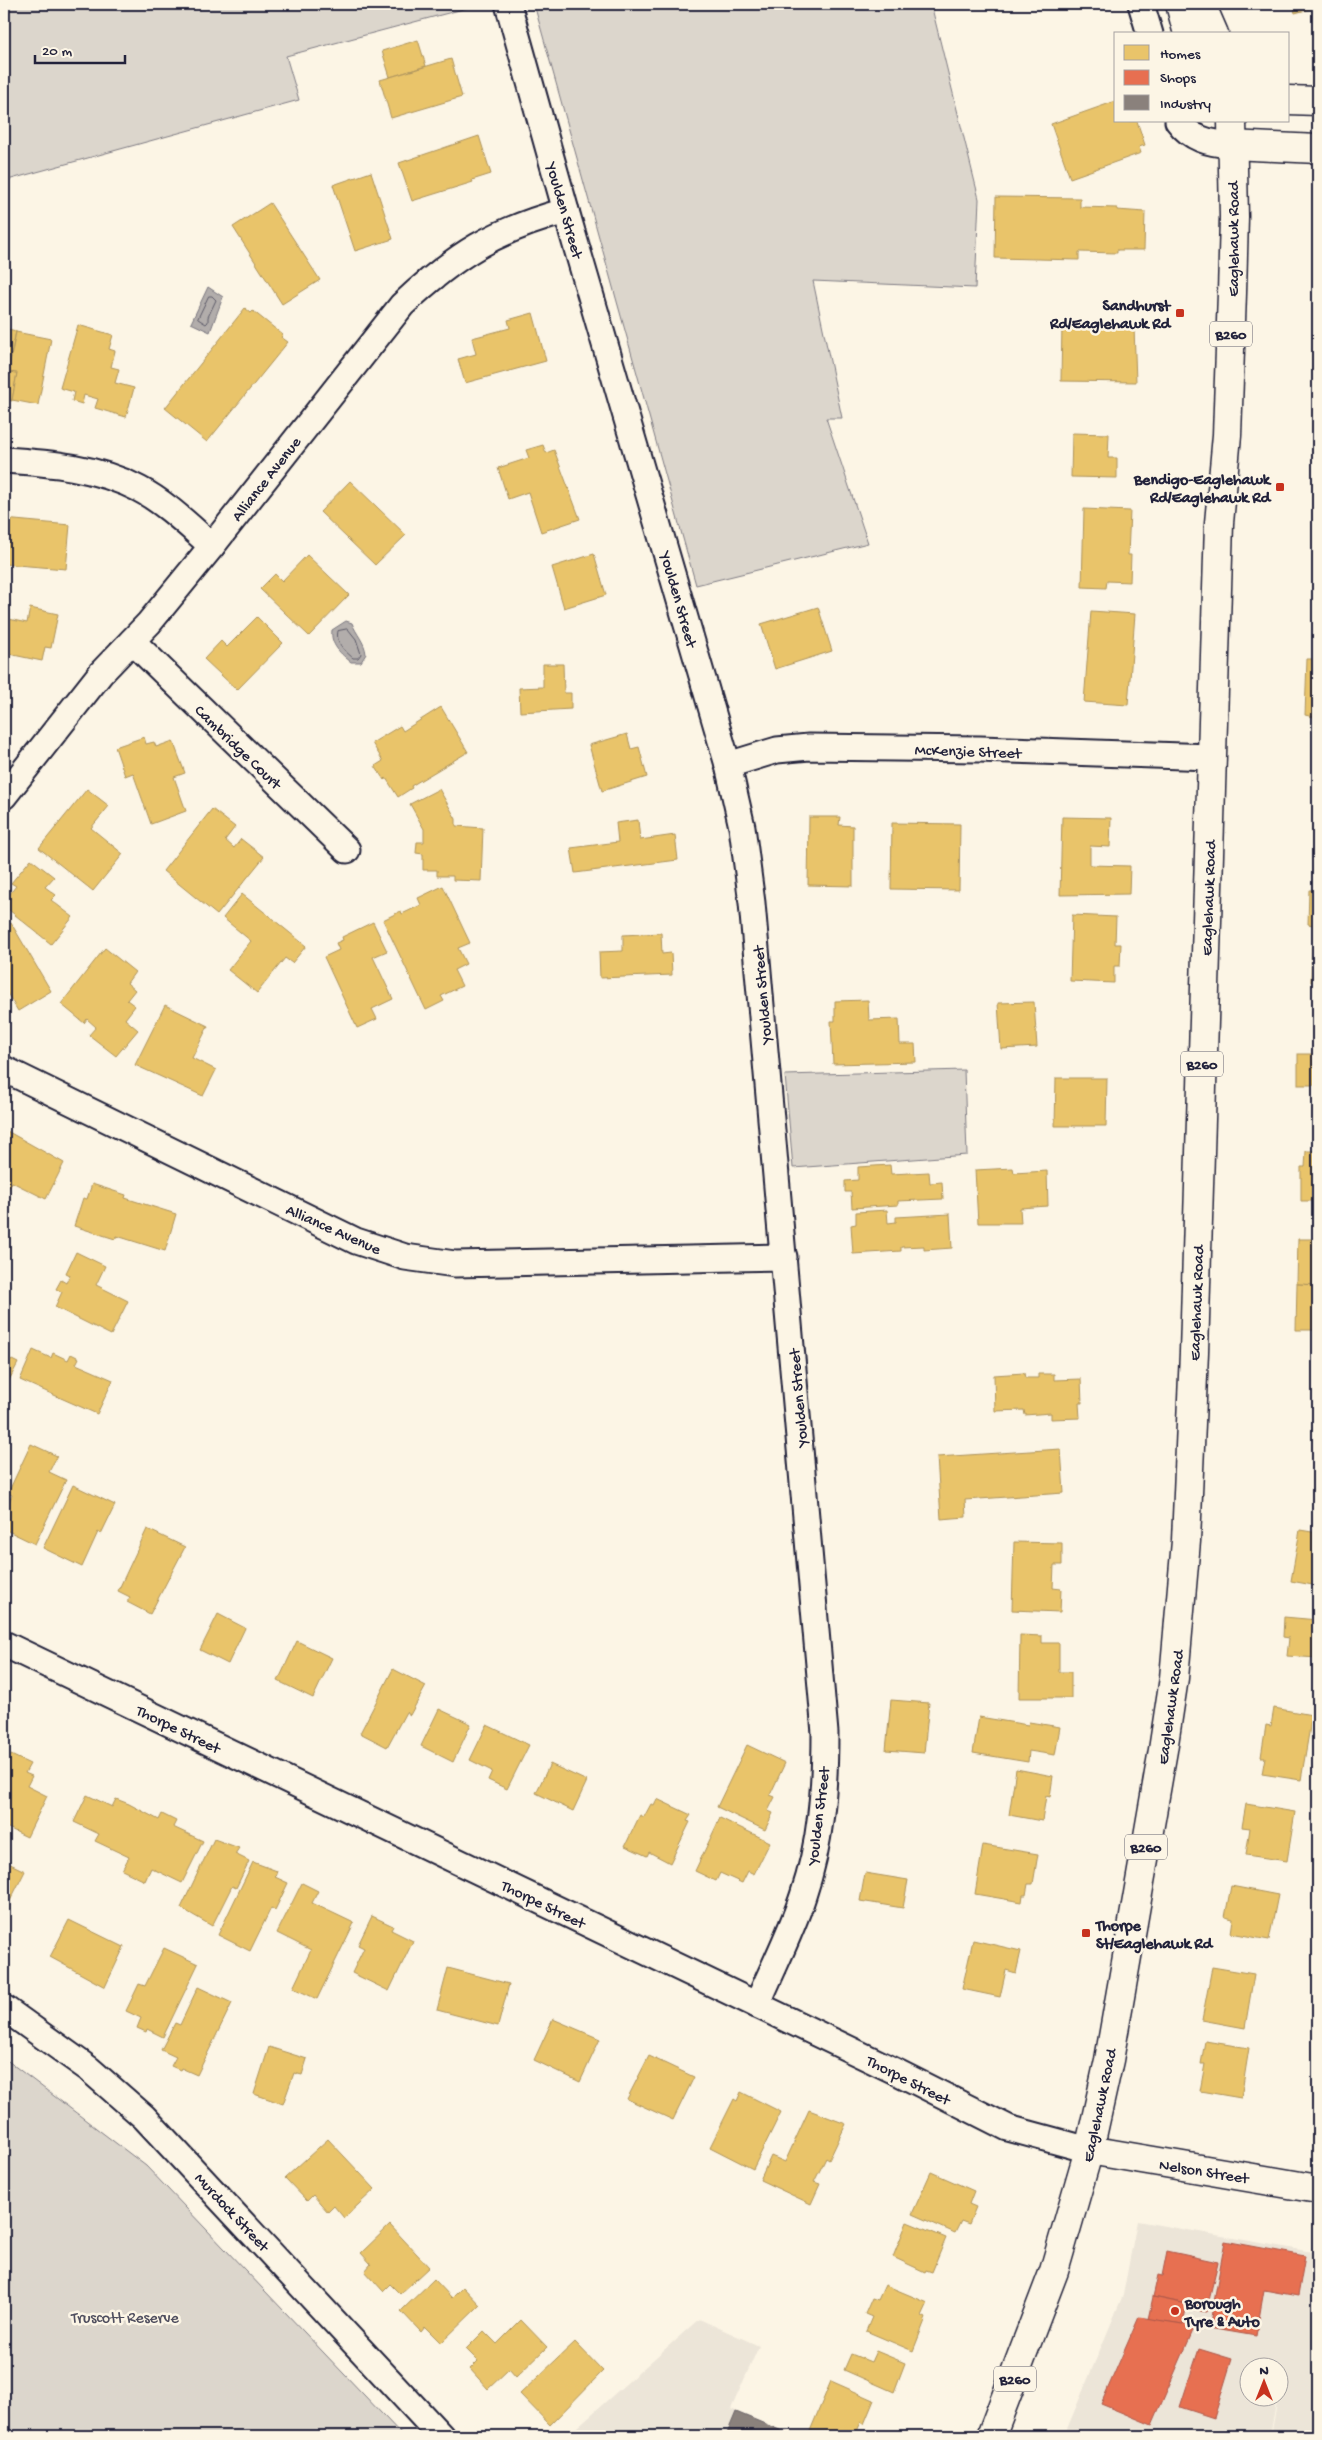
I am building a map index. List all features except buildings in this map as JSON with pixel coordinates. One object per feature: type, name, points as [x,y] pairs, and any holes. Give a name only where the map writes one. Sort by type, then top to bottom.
[{"type":"main road","points":[[1180,4],[1187,32]]},
{"type":"main road","points":[[1201,4],[1213,32]]},
{"type":"main road","points":[[1290,100],[1318,100]]},
{"type":"main road","points":[[1227,129],[1318,149]]},
{"type":"main road","name":"Eaglehawk Road","points":[[991,2436],[1065,2240],[1089,2150],[1109,2060],[1163,1750],[1182,1601],[1194,1342],[1219,523],[1226,435],[1232,302],[1234,216],[1227,129]]},
{"type":"main road","name":"Nelson Street","points":[[1089,2150],[1318,2189]]},
{"type":"street","name":"Youlden Street","points":[[508,4],[728,765],[742,827],[752,903],[822,1697],[824,1765],[818,1832],[804,1895],[756,2005]]},
{"type":"street","points":[[1141,4],[1149,32]]},
{"type":"street","points":[[1179,122],[1194,136],[1210,143],[1227,129]]},
{"type":"street","name":"Alliance Avenue","points":[[4,796],[101,673],[132,641],[212,546],[402,305],[435,274],[467,251],[514,226],[566,210]]},
{"type":"street","points":[[4,460],[70,466],[101,473],[132,486],[171,510],[212,546]]},
{"type":"street","name":"Cambridge Court","points":[[132,641],[347,850]]},
{"type":"street","name":"McKenzie Street","points":[[728,765],[777,750],[809,747],[980,750],[1211,758]]},
{"type":"street","name":"Alliance Avenue","points":[[4,1070],[356,1241],[405,1257],[455,1264],[784,1257]]},
{"type":"street","name":"Thorpe Street","points":[[4,1644],[1008,2128],[1089,2150]]},
{"type":"street","name":"Murdock Street","points":[[4,2008],[89,2069],[144,2117],[441,2436]]},
{"type":"shaded area","points":[[1137,2221],[1318,2253],[1318,2436],[1271,2436],[1276,2408],[1290,2408],[1290,2358],[1240,2358],[1240,2408],[1275,2408],[1270,2436],[1064,2436],[1123,2295]]},
{"type":"shaded area","points":[[699,2319],[759,2346],[731,2409],[796,2436],[567,2436]]},
{"type":"green space","points":[[4,4],[466,4],[467,8],[286,56],[299,100],[4,181]]},
{"type":"green space","points":[[534,4],[931,4],[979,199],[975,288],[813,281],[842,418],[826,418],[868,543],[696,585]]},
{"type":"green space","points":[[964,1070],[967,1155],[793,1168],[785,1075]]},
{"type":"green space","name":"Truscott Reserve","points":[[4,2058],[146,2166],[403,2436],[4,2436]]},
{"type":"water","points":[[208,287],[223,297],[210,332],[191,323]]},
{"type":"water","points":[[346,621],[352,623],[364,646],[366,654],[361,662],[351,662],[334,645],[332,630]]},
{"type":"place","name":"Sandhurst Rd/Eaglehawk Rd","points":[[1180,313]]},
{"type":"place","name":"Bendigo-Eaglehawk Rd/Eaglehawk Rd","points":[[1280,487]]},
{"type":"place","name":"Thorpe St/Eaglehawk Rd","points":[[1086,1933]]},
{"type":"place","name":"Borough Tyre & Auto","points":[[1175,2311]]}]
